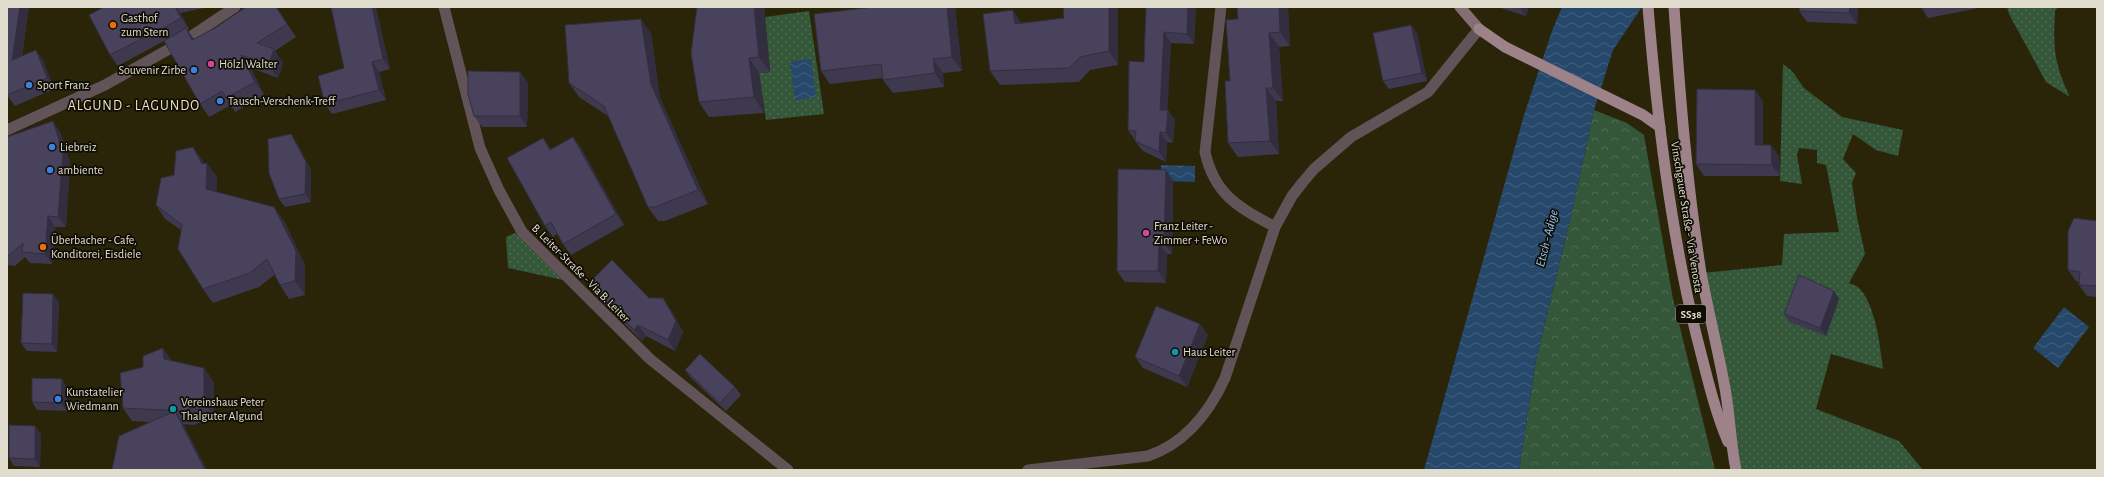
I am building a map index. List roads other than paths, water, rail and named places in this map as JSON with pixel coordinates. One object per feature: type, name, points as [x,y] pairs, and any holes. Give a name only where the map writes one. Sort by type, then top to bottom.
[{"type":"main road","points":[[1460,7],[1480,29],[1505,47],[1642,115],[1660,127]]},
{"type":"main road","name":"Vinschgauer Straße - Via Venosta","points":[[1648,7],[1657,104],[1684,286],[1715,412],[1732,450]]},
{"type":"main road","name":"Vinschgauer Straße - Via Venosta","points":[[1674,7],[1687,172],[1702,273],[1724,382],[1732,450],[1736,470]]},
{"type":"street","points":[[7,130],[105,85],[187,39],[235,7]]},
{"type":"street","name":"B. Leiter-Straße - Via B. Leiter","points":[[446,7],[480,148],[499,190],[522,232],[650,359],[788,470]]},
{"type":"street","points":[[1221,7],[1205,152],[1209,170],[1218,186],[1237,206],[1275,227]]},
{"type":"street","points":[[1028,470],[1148,456],[1158,453],[1186,434],[1214,402],[1225,378],[1275,227],[1292,196],[1314,169],[1351,136],[1428,92],[1480,29]]},
{"type":"water","name":"Etsch - Adige","points":[[1562,7],[1642,7],[1613,50],[1594,110],[1571,216],[1536,360],[1519,470],[1424,470],[1524,115],[1552,31]]},
{"type":"water","points":[[811,59],[816,97],[795,100],[790,62]]},
{"type":"water","points":[[1161,165],[1195,166],[1195,182],[1161,181]]},
{"type":"water","points":[[2064,307],[2089,327],[2058,368],[2033,348]]},
{"type":"place","name":"Gasthof zum Stern","points":[[113,25]]},
{"type":"place","name":"Hölzl Walter","points":[[211,64]]},
{"type":"place","name":"Souvenir Zirbe","points":[[194,70]]},
{"type":"place","name":"Sport Franz","points":[[29,85]]},
{"type":"place","name":"Tausch-Verschenk-Treff","points":[[220,101]]},
{"type":"place","name":"Liebreiz","points":[[52,147]]},
{"type":"place","name":"ambiente","points":[[50,170]]},
{"type":"place","name":"Franz Leiter - Zimmer + FeWo","points":[[1146,233]]},
{"type":"place","name":"Überbacher - Cafe, Konditorei, Eisdiele","points":[[43,247]]},
{"type":"place","name":"Haus Leiter","points":[[1175,352]]},
{"type":"place","name":"Kunstatelier Wiedmann","points":[[58,399]]},
{"type":"place","name":"Vereinshaus Peter Thalguter Algund","points":[[173,409]]},
{"type":"district","name":"ALGUND - LAGUNDO","points":[[134,105]]}]
